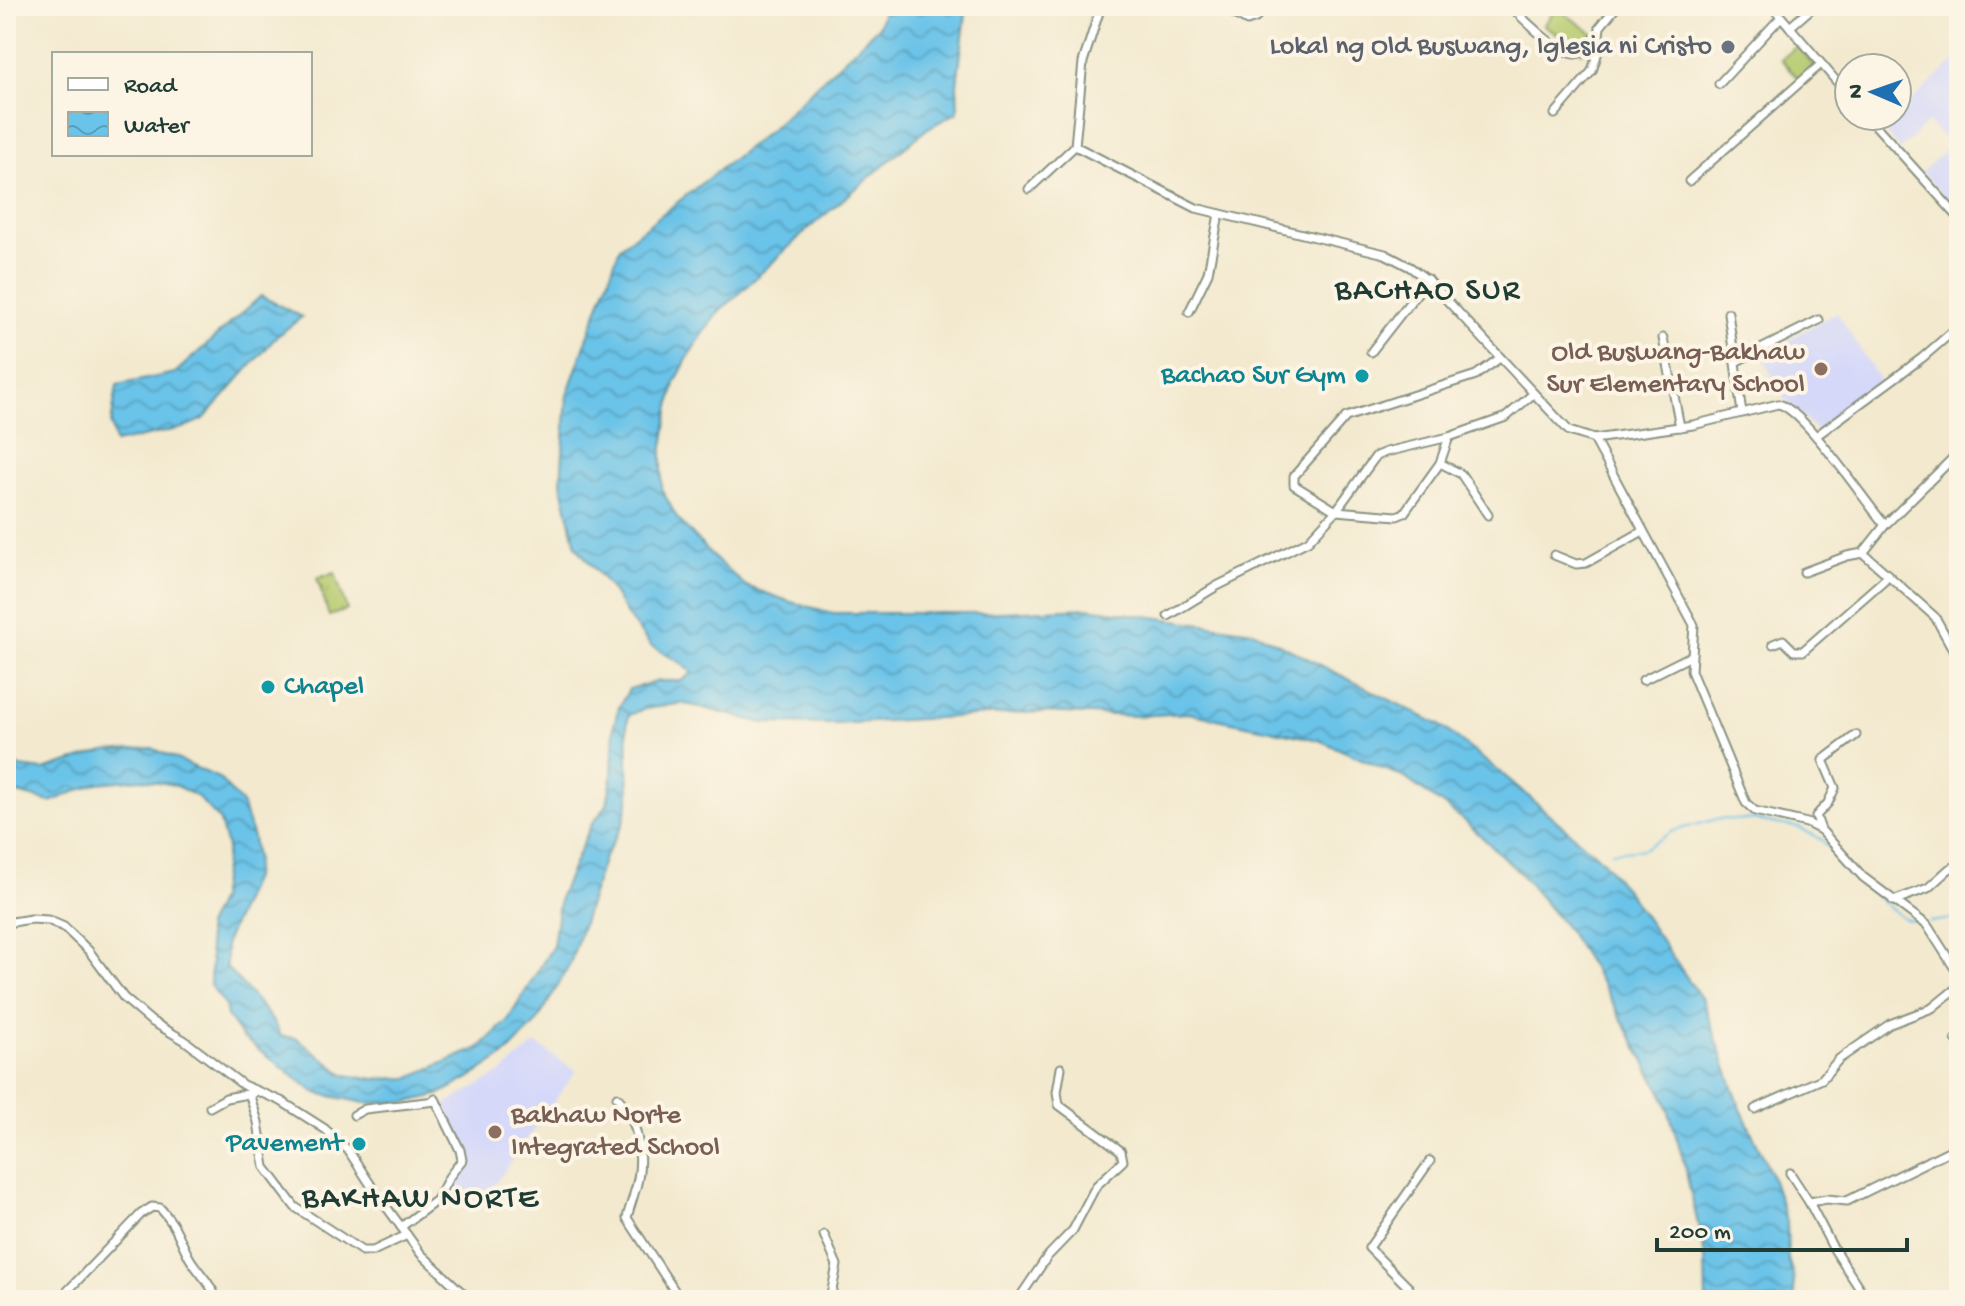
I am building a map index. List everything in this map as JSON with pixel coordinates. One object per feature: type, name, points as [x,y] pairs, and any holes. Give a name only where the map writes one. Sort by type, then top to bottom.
[{"type":"street","points":[[1029,189],[1075,146],[1083,62],[1101,6]]},
{"type":"street","points":[[1220,6],[1247,21],[1256,18],[1261,6]]},
{"type":"street","points":[[1510,6],[1548,41],[1572,54],[1578,54],[1598,35]]},
{"type":"street","points":[[1555,114],[1592,71],[1600,27],[1617,6]]},
{"type":"street","points":[[1772,6],[1833,78]]},
{"type":"street","points":[[1790,27],[1814,6]]},
{"type":"street","points":[[1719,84],[1781,17]]},
{"type":"street","points":[[1689,181],[1821,64]]},
{"type":"street","points":[[1881,132],[1959,218]]},
{"type":"street","points":[[1075,146],[1196,208],[1385,254],[1410,267],[1428,279],[1569,431],[1594,439],[1680,427],[1778,404],[1787,405],[1816,436],[1885,525]]},
{"type":"street","points":[[1189,312],[1208,273],[1219,214]]},
{"type":"street","points":[[1371,352],[1428,279]]},
{"type":"street","points":[[1728,313],[1742,413]]},
{"type":"street","points":[[1735,362],[1819,320]]},
{"type":"street","points":[[1816,436],[1922,358],[1959,326]]},
{"type":"street","points":[[1663,338],[1680,427]]},
{"type":"street","points":[[1449,437],[1440,463],[1404,513],[1397,516],[1336,511],[1294,485],[1293,480],[1346,417],[1476,375],[1500,358]]},
{"type":"street","points":[[1168,616],[1217,586],[1308,541],[1336,511],[1376,456],[1449,437],[1506,417],[1533,394]]},
{"type":"street","points":[[1594,439],[1694,625],[1691,671],[1746,803],[1755,811],[1807,823],[1821,830],[1863,877],[1927,925],[1959,975]]},
{"type":"street","points":[[1804,572],[1863,553],[1885,525],[1959,452]]},
{"type":"street","points":[[1440,463],[1461,474],[1488,515]]},
{"type":"street","points":[[1554,555],[1576,564],[1586,563],[1643,531]]},
{"type":"street","points":[[1863,553],[1935,617],[1959,660]]},
{"type":"street","points":[[1773,644],[1783,640],[1794,651],[1803,651],[1888,575]]},
{"type":"street","points":[[1643,680],[1691,656]]},
{"type":"street","points":[[1821,830],[1816,816],[1828,803],[1835,788],[1823,760],[1856,735]]},
{"type":"street","points":[[1893,901],[1928,888],[1949,869],[1959,865]]},
{"type":"street","points":[[6,923],[48,920],[64,927],[89,951],[124,998],[151,1021],[184,1040],[252,1093],[281,1101],[325,1129],[348,1150],[421,1254],[470,1300]]},
{"type":"street","points":[[1755,1109],[1822,1079],[1839,1059],[1890,1024],[1932,1008],[1959,986]]},
{"type":"street","points":[[1018,1300],[1047,1257],[1073,1230],[1096,1186],[1123,1161],[1121,1151],[1059,1105],[1057,1092],[1061,1068]]},
{"type":"street","points":[[210,1107],[226,1098],[252,1093]]},
{"type":"street","points":[[252,1093],[265,1167],[295,1207],[362,1251],[373,1251],[407,1235]]},
{"type":"street","points":[[617,1097],[628,1108],[638,1147],[635,1192],[627,1218],[674,1290],[676,1295],[673,1300]]},
{"type":"street","points":[[354,1115],[365,1109],[435,1100],[462,1160],[437,1200],[401,1227]]},
{"type":"street","points":[[1809,1202],[1827,1199],[1847,1201],[1959,1146]]},
{"type":"street","points":[[1405,1300],[1410,1294],[1409,1288],[1369,1248],[1430,1161]]},
{"type":"street","points":[[1790,1173],[1865,1298],[1854,1300]]},
{"type":"street","points":[[59,1300],[141,1214],[152,1207],[160,1208],[175,1224],[189,1257],[208,1280],[217,1300]]},
{"type":"street","points":[[824,1235],[837,1265],[830,1300]]},
{"type":"shaded area","points":[[1953,62],[1959,67],[1959,213],[1922,172],[1950,145],[1928,122],[1900,149],[1885,132],[1913,132],[1913,100]]},
{"type":"shaded area","name":"Old Buswang-Bakhaw Sur Elementary School","points":[[1837,312],[1882,384],[1817,431],[1781,395],[1762,355]]},
{"type":"shaded area","name":"Bakhaw Norte Integrated School","points":[[536,1044],[576,1071],[493,1187],[455,1206],[447,1192],[451,1178],[472,1159],[444,1105],[501,1073]]},
{"type":"green space","points":[[1557,8],[1595,35],[1583,52],[1544,25]]},
{"type":"green space","points":[[1797,46],[1817,69],[1802,83],[1781,59]]},
{"type":"green space","points":[[335,573],[347,610],[329,616],[317,578]]},
{"type":"water","points":[[884,6],[967,6],[957,84],[958,112],[928,128],[808,229],[716,315],[689,355],[675,383],[667,421],[662,454],[662,490],[677,518],[717,561],[746,586],[791,602],[833,613],[981,613],[1088,608],[1253,631],[1440,725],[1506,777],[1604,862],[1703,1001],[1740,1107],[1770,1171],[1787,1222],[1788,1259],[1795,1300],[1706,1300],[1705,1255],[1683,1159],[1665,1099],[1603,985],[1567,929],[1519,872],[1464,820],[1405,778],[1319,740],[1188,713],[1136,716],[1040,712],[834,724],[763,723],[683,703],[644,709],[629,715],[627,723],[629,800],[623,824],[603,860],[570,964],[537,1022],[505,1055],[473,1076],[438,1095],[408,1102],[365,1103],[316,1093],[242,1037],[227,1016],[225,1005],[210,985],[211,963],[206,926],[219,900],[227,848],[220,821],[198,797],[175,785],[141,779],[97,783],[50,802],[6,790],[6,758],[20,767],[43,770],[105,751],[152,748],[219,778],[242,804],[256,859],[254,875],[226,941],[226,967],[265,1011],[280,1036],[296,1038],[345,1075],[375,1079],[408,1078],[479,1048],[508,1020],[553,946],[560,896],[591,825],[607,805],[612,777],[614,725],[629,689],[660,681],[681,681],[692,673],[683,664],[651,646],[576,546],[561,482],[567,395],[620,247],[770,130],[879,26]]},
{"type":"water","points":[[261,296],[302,317],[276,337],[204,419],[183,428],[115,443],[111,424],[117,385],[175,373]]},
{"type":"waterway","points":[[1612,852],[1644,849],[1673,831],[1717,819],[1756,820],[1800,828],[1822,840],[1848,870],[1890,908],[1905,919],[1918,922]]},
{"type":"waterway","points":[[1930,922],[1959,918]]},
{"type":"place","name":"Lokal ng Old Buswang, Iglesia ni Cristo","points":[[1728,47]]},
{"type":"place","name":"Old Buswang-Bakhaw Sur Elementary School","points":[[1821,369]]},
{"type":"place","name":"Bachao Sur Gym","points":[[1362,376]]},
{"type":"place","name":"Chapel","points":[[268,687]]},
{"type":"place","name":"Bakhaw Norte Integrated School","points":[[495,1132]]},
{"type":"place","name":"Pavement","points":[[359,1144]]},
{"type":"district","name":"BACHAO SUR","points":[[1428,292]]},
{"type":"district","name":"BAKHAW NORTE","points":[[421,1200]]}]
